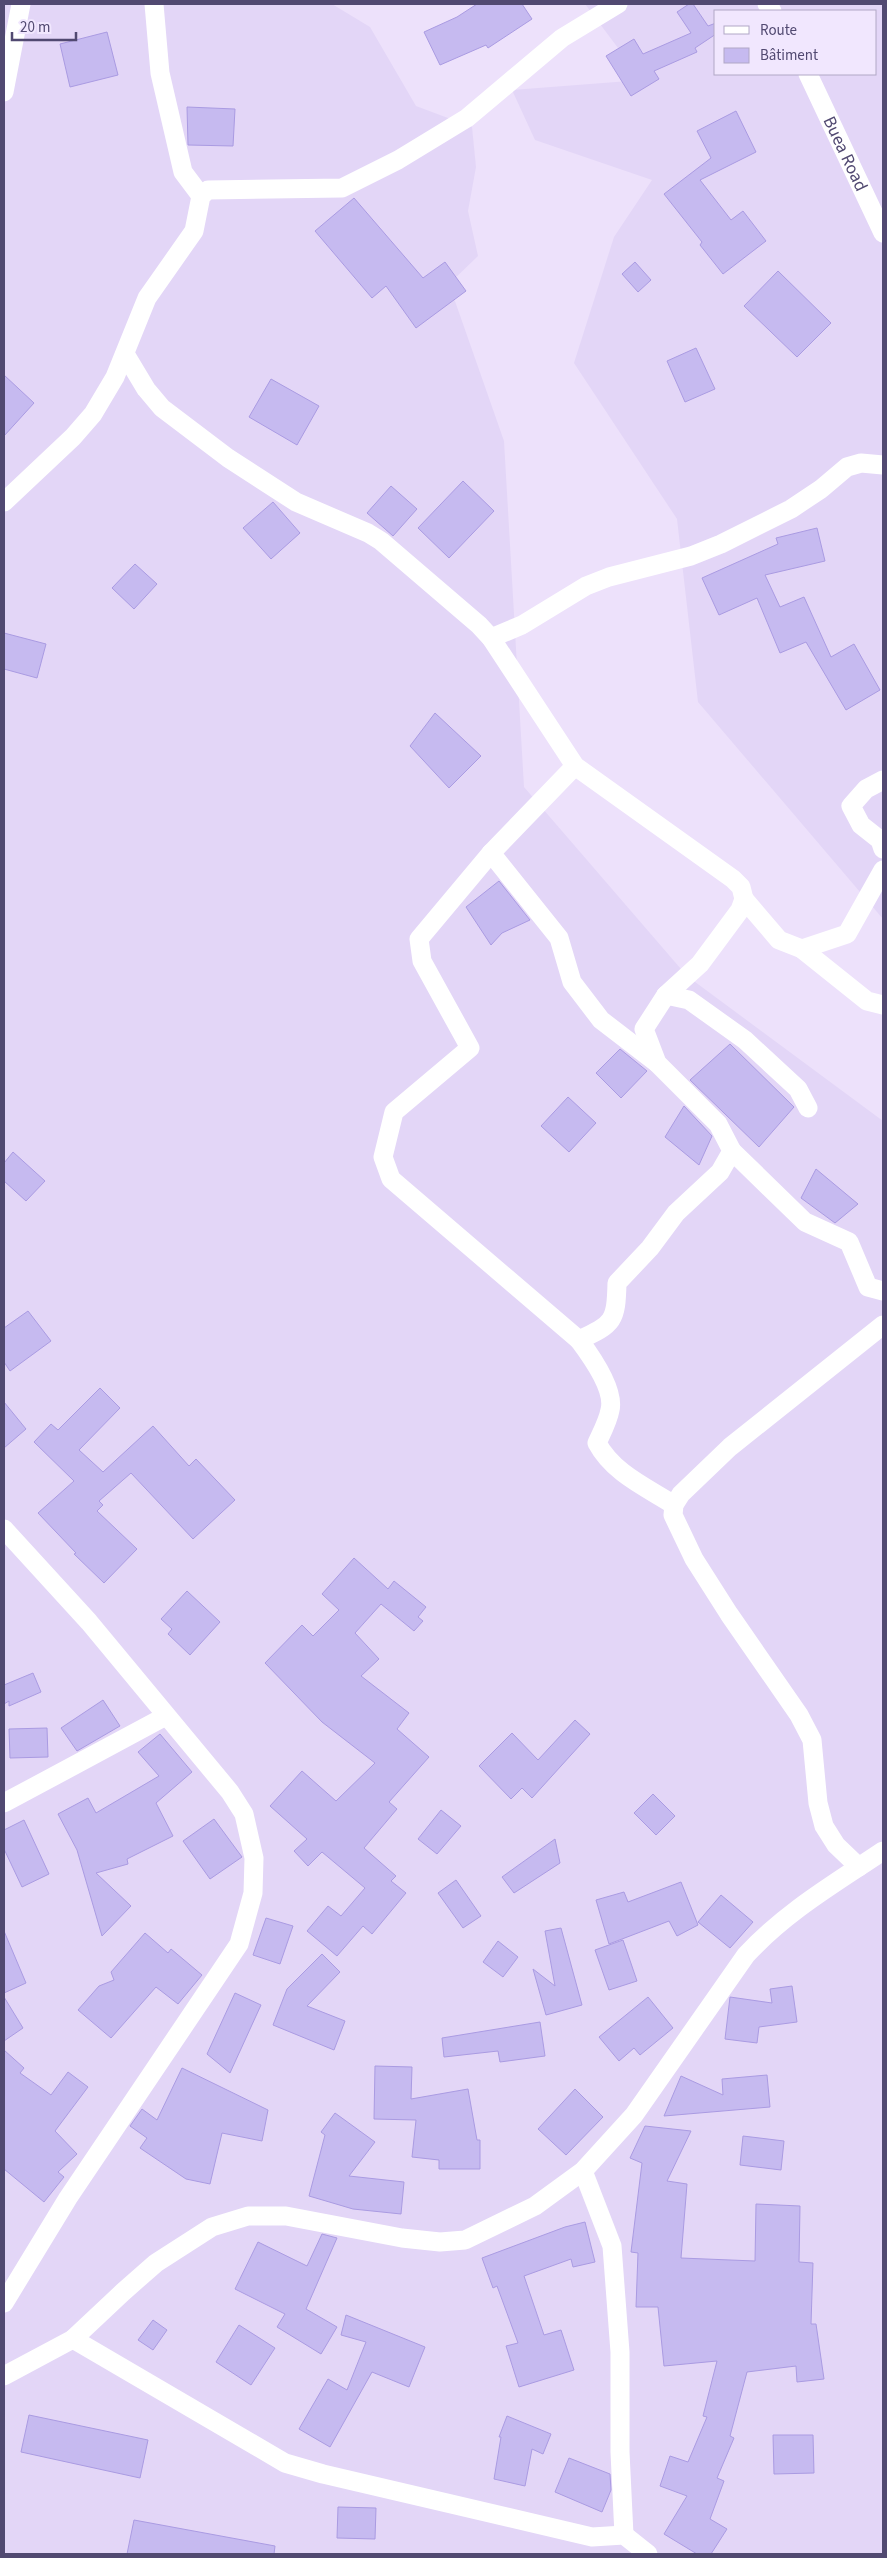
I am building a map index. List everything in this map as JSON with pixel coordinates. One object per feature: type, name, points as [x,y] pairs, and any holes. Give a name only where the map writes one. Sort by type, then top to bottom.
[{"type":"street","points":[[4,92],[21,4]]},
{"type":"street","points":[[154,4],[160,73],[183,172],[201,196]]},
{"type":"street","points":[[4,502],[73,437],[93,414],[125,354],[147,298],[194,230],[201,196],[208,190],[342,188],[398,160],[467,118],[562,38],[618,4]]},
{"type":"street","name":"Buea Road","points":[[808,75],[883,233]]},
{"type":"street","points":[[125,354],[146,389],[170,413],[228,458],[296,502],[368,533],[479,625],[491,638],[575,766],[733,879],[740,888],[744,898],[779,940],[802,949],[867,1001],[883,1006]]},
{"type":"street","points":[[491,638],[522,625],[586,586],[608,577],[691,556],[721,544],[791,510],[821,489],[847,467],[861,463],[883,466]]},
{"type":"street","points":[[575,766],[492,853],[419,939],[422,961],[470,1048],[394,1112],[383,1157],[392,1179],[579,1340],[594,1360],[611,1398],[611,1409],[597,1443],[605,1457],[616,1468],[674,1505]]},
{"type":"street","points":[[883,780],[866,788],[852,806],[861,826],[880,840],[883,849]]},
{"type":"street","points":[[492,853],[559,938],[572,982],[601,1020],[657,1063],[718,1124],[732,1151],[804,1222],[849,1242],[868,1288],[883,1291]]},
{"type":"street","points":[[802,949],[847,934],[883,870]]},
{"type":"street","points":[[657,1063],[644,1029],[666,995],[700,964],[740,910],[744,898]]},
{"type":"street","points":[[666,995],[689,1000],[745,1040],[798,1088],[808,1108]]},
{"type":"street","points":[[579,1340],[601,1330],[610,1321],[616,1311],[617,1283],[650,1248],[676,1213],[720,1172],[732,1151]]},
{"type":"street","points":[[859,1867],[836,1845],[824,1826],[818,1802],[812,1740],[808,1731],[694,1559],[673,1515],[674,1505],[681,1494],[730,1447],[883,1325]]},
{"type":"street","points":[[4,1529],[90,1622],[230,1792],[244,1814],[254,1858],[253,1885],[239,1944],[68,2198],[4,2304]]},
{"type":"street","points":[[4,1803],[166,1716]]},
{"type":"street","points":[[4,2376],[73,2340],[156,2263],[212,2227],[248,2216],[286,2216],[402,2238],[440,2242],[465,2240],[535,2206],[583,2171],[634,2115],[746,1955],[766,1933],[825,1887],[883,1851]]},
{"type":"street","points":[[583,2171],[612,2246],[620,2352],[620,2452],[624,2535]]},
{"type":"street","points":[[73,2340],[285,2463],[323,2474],[592,2537],[624,2535],[648,2554]]},
{"type":"shaded area","points":[[4,4],[332,4],[370,27],[416,106],[472,127],[476,167],[468,211],[478,256],[449,284],[504,441],[524,787],[687,976],[883,1121],[883,2554],[4,2554]]},
{"type":"shaded area","points":[[585,4],[883,4],[883,919],[698,702],[677,519],[574,363],[614,237],[652,180],[535,140],[512,90],[642,80]]},
{"type":"building","points":[[477,4],[522,4],[532,19],[488,48],[486,45],[440,65],[424,32],[457,17]]},
{"type":"building","points":[[689,4],[693,4],[708,26],[714,24],[714,35],[695,48],[697,52],[654,71],[659,79],[631,96],[606,56],[634,39],[643,54],[691,33],[677,12]]},
{"type":"building","points":[[107,32],[118,75],[70,87],[60,44]]},
{"type":"building","points":[[187,107],[235,109],[233,146],[188,145]]},
{"type":"building","points":[[736,111],[756,152],[700,180],[731,220],[743,211],[766,241],[723,274],[700,245],[702,242],[664,194],[711,158],[697,131]]},
{"type":"building","points":[[354,198],[423,278],[445,262],[466,291],[416,328],[386,286],[372,298],[315,231]]},
{"type":"building","points":[[635,262],[651,280],[638,292],[622,274]]},
{"type":"building","points":[[778,271],[831,323],[797,357],[744,306]]},
{"type":"building","points":[[696,348],[715,389],[685,402],[667,361]]},
{"type":"building","points":[[4,375],[34,403],[4,436]]},
{"type":"building","points":[[271,379],[319,406],[297,445],[249,417]]},
{"type":"building","points":[[463,481],[494,511],[449,558],[418,528]]},
{"type":"building","points":[[391,486],[417,509],[393,536],[367,513]]},
{"type":"building","points":[[273,502],[300,533],[271,559],[243,528]]},
{"type":"building","points":[[817,528],[825,561],[765,575],[780,607],[804,597],[831,657],[854,644],[880,690],[846,710],[806,642],[780,653],[757,598],[719,615],[702,578],[778,544],[776,538]]},
{"type":"building","points":[[135,564],[157,584],[134,609],[112,588]]},
{"type":"building","points":[[4,633],[46,644],[37,678],[4,669]]},
{"type":"building","points":[[435,713],[481,756],[449,788],[410,746]]},
{"type":"building","points":[[499,881],[530,920],[502,933],[491,945],[466,907]]},
{"type":"building","points":[[730,1044],[794,1107],[759,1147],[690,1080]]},
{"type":"building","points":[[620,1049],[647,1071],[621,1098],[596,1073]]},
{"type":"building","points":[[568,1097],[596,1123],[569,1152],[541,1126]]},
{"type":"building","points":[[684,1106],[712,1136],[699,1165],[665,1137]]},
{"type":"building","points":[[13,1152],[45,1181],[26,1201],[4,1181],[4,1163]]},
{"type":"building","points":[[816,1169],[858,1204],[835,1223],[801,1198]]},
{"type":"building","points":[[28,1311],[51,1341],[10,1371],[4,1362],[4,1328]]},
{"type":"building","points":[[100,1388],[120,1408],[79,1450],[103,1472],[153,1426],[189,1466],[196,1459],[235,1500],[193,1539],[131,1473],[99,1501],[103,1505],[97,1511],[137,1549],[104,1583],[74,1554],[76,1553],[38,1513],[74,1481],[34,1442],[51,1424],[58,1430]]},
{"type":"building","points":[[4,1402],[26,1429],[4,1448]]},
{"type":"building","points":[[354,1558],[388,1589],[394,1581],[426,1607],[418,1617],[423,1621],[414,1631],[381,1604],[355,1633],[379,1659],[361,1676],[409,1713],[397,1729],[429,1757],[389,1802],[397,1809],[364,1848],[396,1876],[391,1881],[406,1893],[372,1934],[363,1926],[337,1956],[307,1931],[328,1906],[341,1916],[365,1888],[322,1852],[308,1866],[294,1851],[307,1839],[270,1806],[302,1771],[336,1801],[375,1763],[322,1722],[265,1663],[302,1625],[313,1636],[339,1610],[322,1594]]},
{"type":"building","points":[[187,1591],[220,1622],[190,1655],[168,1634],[172,1629],[161,1619]]},
{"type":"building","points":[[33,1673],[41,1692],[9,1706],[9,1701],[4,1704],[4,1685]]},
{"type":"building","points":[[103,1700],[120,1726],[77,1751],[61,1728]]},
{"type":"building","points":[[575,1720],[590,1734],[532,1798],[522,1788],[511,1799],[479,1766],[512,1733],[538,1760]]},
{"type":"building","points":[[47,1728],[48,1757],[10,1758],[9,1729]]},
{"type":"building","points":[[160,1734],[192,1772],[156,1803],[173,1836],[127,1859],[128,1864],[96,1873],[131,1906],[102,1936],[77,1850],[58,1814],[88,1798],[96,1813],[159,1776],[138,1752]]},
{"type":"building","points":[[653,1794],[675,1816],[656,1835],[634,1813]]},
{"type":"building","points":[[441,1810],[461,1826],[437,1854],[418,1839]]},
{"type":"building","points":[[214,1819],[242,1857],[210,1879],[183,1841]]},
{"type":"building","points":[[24,1820],[49,1874],[22,1887],[4,1849],[4,1830]]},
{"type":"building","points":[[555,1839],[560,1863],[514,1893],[502,1877]]},
{"type":"building","points":[[456,1880],[481,1916],[463,1928],[438,1893]]},
{"type":"building","points":[[681,1882],[698,1925],[677,1936],[669,1921],[609,1944],[596,1900],[624,1892],[628,1902]]},
{"type":"building","points":[[721,1895],[753,1922],[730,1948],[698,1922]]},
{"type":"building","points":[[266,1918],[293,1926],[280,1964],[253,1955]]},
{"type":"building","points":[[561,1928],[582,2005],[546,2015],[533,1969],[555,1986],[545,1931]]},
{"type":"building","points":[[4,1931],[26,1983],[4,1993]]},
{"type":"building","points":[[145,1933],[168,1953],[171,1949],[202,1975],[178,2004],[156,1987],[111,2038],[78,2010],[99,1986],[114,1980],[111,1972]]},
{"type":"building","points":[[623,1940],[637,1981],[609,1990],[595,1950]]},
{"type":"building","points":[[498,1941],[518,1957],[503,1977],[483,1962]]},
{"type":"building","points":[[322,1954],[340,1972],[307,2006],[345,2021],[334,2050],[273,2025],[287,1989]]},
{"type":"building","points":[[792,1986],[797,2022],[759,2027],[757,2043],[725,2039],[730,1997],[772,2003],[770,1989]]},
{"type":"building","points":[[235,1993],[261,2005],[230,2073],[207,2054]]},
{"type":"building","points":[[4,1997],[23,2028],[4,2041]]},
{"type":"building","points":[[648,1997],[673,2028],[640,2055],[634,2048],[619,2061],[599,2037]]},
{"type":"building","points":[[540,2022],[545,2056],[500,2062],[498,2051],[444,2057],[442,2038]]},
{"type":"building","points":[[4,2050],[24,2068],[20,2073],[51,2095],[68,2072],[88,2087],[55,2131],[77,2154],[58,2172],[64,2177],[44,2202],[4,2169]]},
{"type":"building","points":[[375,2066],[412,2067],[411,2099],[468,2089],[477,2140],[480,2140],[480,2169],[439,2169],[439,2160],[412,2157],[416,2120],[374,2119]]},
{"type":"building","points":[[182,2068],[268,2110],[262,2141],[222,2133],[210,2184],[186,2179],[140,2148],[147,2138],[130,2126],[142,2109],[157,2120]]},
{"type":"building","points":[[767,2075],[770,2107],[664,2116],[681,2076],[723,2095],[722,2079]]},
{"type":"building","points":[[575,2089],[603,2117],[566,2155],[538,2129]]},
{"type":"building","points":[[335,2113],[375,2142],[349,2176],[404,2182],[401,2214],[353,2209],[309,2196],[325,2135],[321,2132]]},
{"type":"building","points":[[645,2126],[691,2131],[667,2181],[687,2184],[681,2258],[755,2261],[756,2204],[800,2206],[799,2262],[813,2263],[811,2324],[816,2324],[824,2379],[797,2382],[796,2366],[747,2372],[730,2436],[734,2438],[717,2478],[724,2481],[710,2519],[727,2529],[711,2554],[697,2554],[664,2534],[687,2496],[660,2486],[670,2456],[688,2462],[707,2417],[703,2416],[717,2361],[664,2366],[658,2307],[636,2307],[638,2253],[631,2252],[642,2163],[630,2158]]},
{"type":"building","points":[[743,2136],[784,2141],[781,2170],[740,2165]]},
{"type":"building","points":[[585,2222],[595,2262],[573,2267],[571,2259],[524,2276],[544,2335],[561,2330],[574,2370],[519,2387],[506,2346],[518,2343],[497,2286],[493,2288],[482,2258],[565,2227]]},
{"type":"building","points":[[322,2234],[337,2238],[306,2309],[337,2327],[321,2354],[277,2327],[285,2314],[235,2289],[258,2242],[307,2266]]},
{"type":"building","points":[[346,2315],[425,2347],[409,2387],[372,2372],[330,2447],[299,2429],[328,2379],[347,2390],[366,2342],[341,2335]]},
{"type":"building","points":[[153,2320],[167,2330],[153,2350],[138,2340]]},
{"type":"building","points":[[239,2325],[275,2348],[251,2385],[216,2362]]},
{"type":"building","points":[[29,2415],[148,2440],[140,2478],[21,2452]]},
{"type":"building","points":[[507,2416],[551,2434],[543,2454],[532,2449],[525,2486],[494,2479],[501,2437],[499,2437]]},
{"type":"building","points":[[773,2435],[813,2435],[814,2473],[774,2474]]},
{"type":"building","points":[[569,2458],[610,2474],[611,2490],[602,2512],[555,2492]]},
{"type":"building","points":[[338,2507],[376,2508],[375,2539],[337,2538]]},
{"type":"building","points":[[134,2520],[275,2546],[274,2554],[127,2554]]}]
